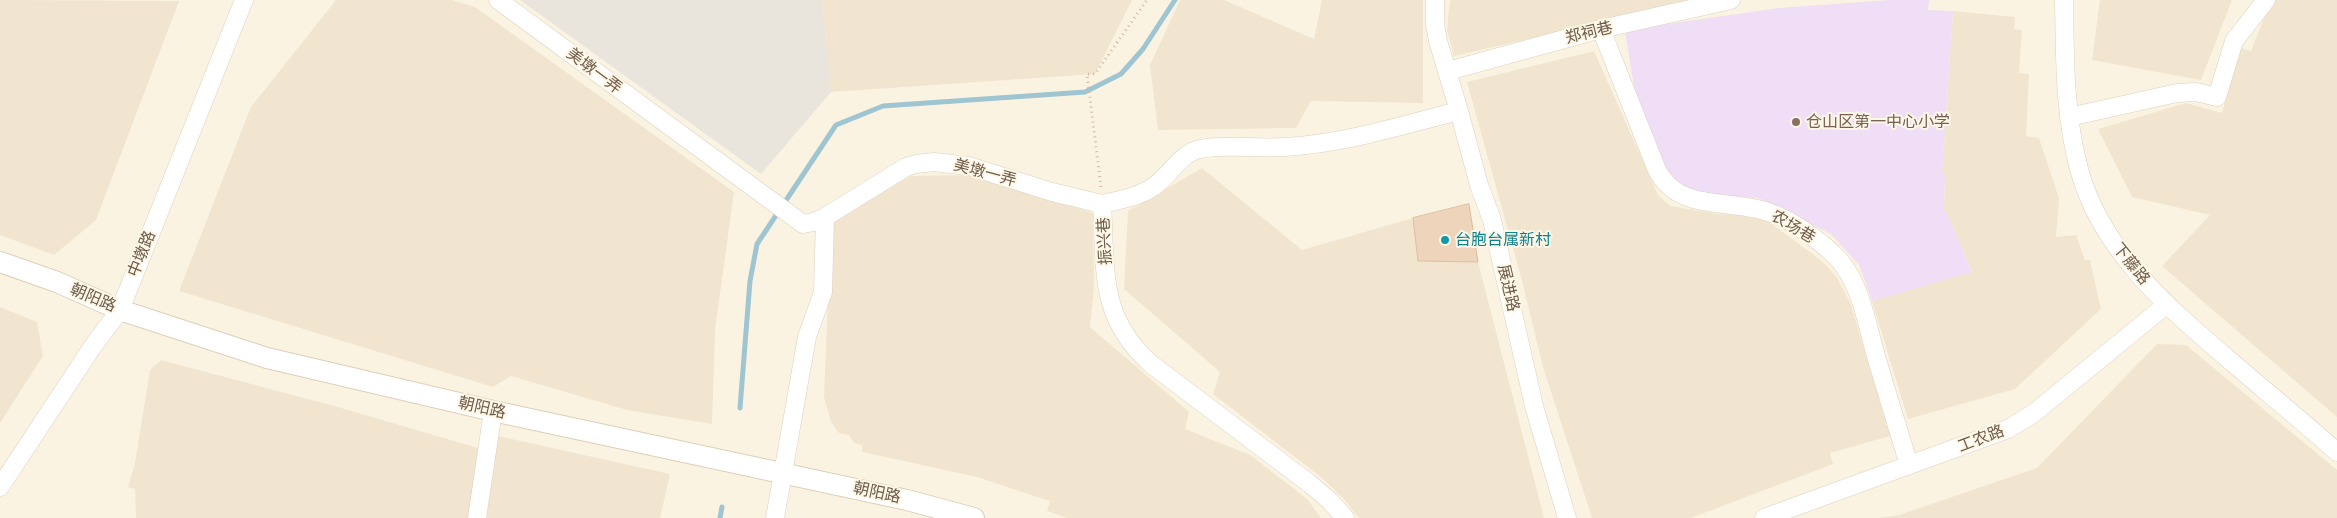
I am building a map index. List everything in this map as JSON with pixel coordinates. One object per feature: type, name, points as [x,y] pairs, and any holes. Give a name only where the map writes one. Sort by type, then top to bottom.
[{"type":"main road","name":"朝阳路","points":[[0,262],[57,282],[120,310],[267,358],[493,411],[906,500],[974,518]]},
{"type":"street","name":"中墩路","points":[[0,487],[93,346],[120,310],[244,0]]},
{"type":"street","name":"美墩一弄","points":[[498,0],[803,224],[808,224],[825,217],[906,167],[934,162],[969,166],[1052,192],[1102,204]]},
{"type":"street","name":"展进路","points":[[1434,0],[1435,24],[1479,185],[1492,220],[1534,406],[1567,518]]},
{"type":"street","name":"郑祠巷","points":[[1448,71],[1601,29],[1732,0]]},
{"type":"street","name":"下藤路","points":[[2064,0],[2064,66],[2069,117],[2079,169],[2085,189],[2100,221],[2117,247],[2166,305],[2337,452]]},
{"type":"street","points":[[2069,117],[2176,93],[2196,92],[2217,97],[2234,41],[2266,0]]},
{"type":"street","name":"农场巷","points":[[1601,29],[1656,170],[1667,185],[1674,191],[1693,200],[1760,209],[1775,214],[1822,245],[1841,263],[1859,298],[1909,465]]},
{"type":"street","name":"振兴巷","points":[[1345,518],[1315,488],[1151,364],[1128,341],[1116,322],[1110,299],[1102,204],[1134,196],[1153,188],[1184,157],[1200,149],[1284,148],[1315,144],[1347,139],[1459,111]]},
{"type":"street","points":[[774,518],[807,337],[823,292],[825,217]]},
{"type":"street","name":"工农路","points":[[1764,518],[1994,436],[2021,422],[2166,305]]},
{"type":"street","points":[[477,518],[493,411]]},
{"type":"path","points":[[1102,204],[1087,74],[1095,74],[1147,0]]},
{"type":"shaded area","points":[[0,0],[179,1],[96,220],[54,255],[0,235]]},
{"type":"shaded area","points":[[336,0],[452,0],[475,7],[734,192],[715,330],[712,424],[627,410],[511,376],[493,387],[179,291],[251,107]]},
{"type":"shaded area","points":[[520,0],[822,0],[831,92],[761,174]]},
{"type":"shaded area","points":[[822,0],[1132,0],[1095,74],[831,92]]},
{"type":"shaded area","points":[[1180,0],[1224,0],[1314,39],[1322,0],[1423,0],[1423,103],[1311,101],[1296,128],[1158,130],[1150,65]]},
{"type":"shaded area","points":[[1450,0],[1699,0],[1454,56],[1447,30]]},
{"type":"shaded area","name":"仓山区第一中心小学","points":[[1889,0],[1929,0],[1928,10],[1953,11],[1942,173],[1945,174],[1944,210],[1972,272],[1872,301],[1859,265],[1831,234],[1758,198],[1695,195],[1677,184],[1658,157],[1634,87],[1625,30],[1779,8]]},
{"type":"shaded area","points":[[2100,0],[2232,0],[2201,80],[2092,60]]},
{"type":"shaded area","points":[[2271,0],[2337,0],[2337,417],[2162,266],[2210,215],[2132,197],[2098,129],[2186,103],[2222,113],[2240,48],[2251,51]]},
{"type":"shaded area","points":[[1953,11],[2015,17],[2014,29],[2022,30],[2019,73],[2029,74],[2026,136],[2039,138],[2059,198],[2056,237],[2076,235],[2085,260],[2090,260],[2101,309],[2015,389],[1908,419],[1872,301],[1972,271],[1944,210],[1945,174],[1942,174]]},
{"type":"shaded area","points":[[1594,51],[1658,195],[1670,206],[1719,214],[1761,216],[1825,264],[1837,278],[1850,302],[1890,436],[1830,453],[1833,464],[1691,518],[1592,518],[1543,367],[1521,277],[1467,82]]},
{"type":"shaded area","points":[[1202,168],[1302,250],[1413,218],[1418,261],[1478,262],[1544,518],[1359,518],[1343,498],[1321,477],[1213,394],[1220,372],[1124,289],[1128,211]]},
{"type":"shaded area","points":[[976,175],[1093,213],[1094,287],[1090,327],[1189,412],[1185,429],[1250,455],[1307,499],[1321,518],[1067,518],[1047,511],[1050,501],[977,477],[862,452],[862,445],[854,443],[849,435],[839,433],[831,422],[824,397],[831,222],[910,176]]},
{"type":"shaded area","points":[[0,307],[37,322],[43,356],[0,423]]},
{"type":"shaded area","points":[[2157,344],[2186,345],[2337,470],[2337,518],[1879,518],[1899,515],[2037,468]]},
{"type":"shaded area","points":[[161,360],[338,407],[478,448],[471,518],[136,518],[135,489],[128,487],[135,463],[150,370]]},
{"type":"shaded area","points":[[498,436],[670,474],[660,518],[481,518]]},
{"type":"building","name":"台胞台属新村","points":[[1469,204],[1478,262],[1418,261],[1413,218]]},
{"type":"waterway","points":[[740,408],[750,281],[757,244],[836,125],[883,106],[1085,92],[1121,74],[1143,49],[1175,0]]},
{"type":"waterway","points":[[720,518],[722,507]]},
{"type":"place","name":"仓山区第一中心小学","points":[[1796,122]]},
{"type":"place","name":"台胞台属新村","points":[[1445,240]]}]
